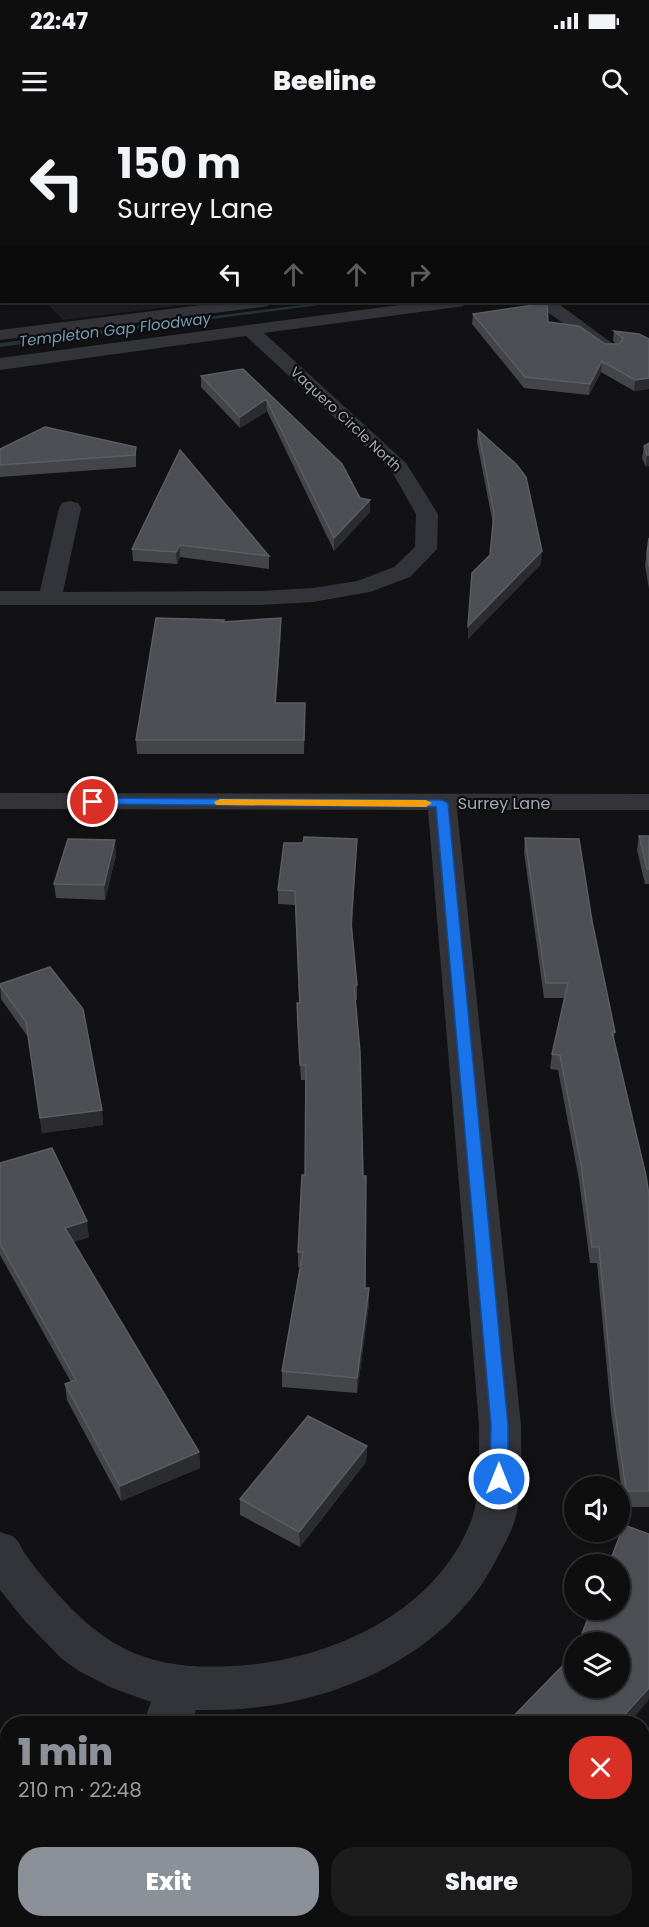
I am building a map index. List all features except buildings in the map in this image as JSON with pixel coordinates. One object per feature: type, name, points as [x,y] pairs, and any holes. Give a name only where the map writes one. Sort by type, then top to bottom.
[{"type":"street","points":[[0,335],[254,303]]},
{"type":"street","points":[[0,364],[450,303]]},
{"type":"street","points":[[546,303],[611,349]]},
{"type":"street","name":"Vaquero Circle North","points":[[0,598],[274,598],[336,593],[366,587],[392,577],[412,564],[426,550],[429,517],[411,482],[399,467],[250,330]]},
{"type":"street","points":[[50,599],[70,508]]},
{"type":"street","name":"Surrey Lane","points":[[0,801],[649,802]]},
{"type":"street","points":[[0,1551],[42,1610],[85,1650],[131,1674],[173,1706],[246,1688],[301,1679],[362,1659],[426,1618],[464,1578],[491,1527],[499,1479],[500,1425],[442,803]]},
{"type":"shaded area","points":[[47,303],[201,303],[63,320]]},
{"type":"waterway","name":"Templeton Gap Floodway","points":[[0,345],[330,303]]},
{"type":"slow traffic","points":[[220,802],[426,803]]},
{"type":"route","points":[[93,802],[442,803],[500,1425],[499,1479]]}]
